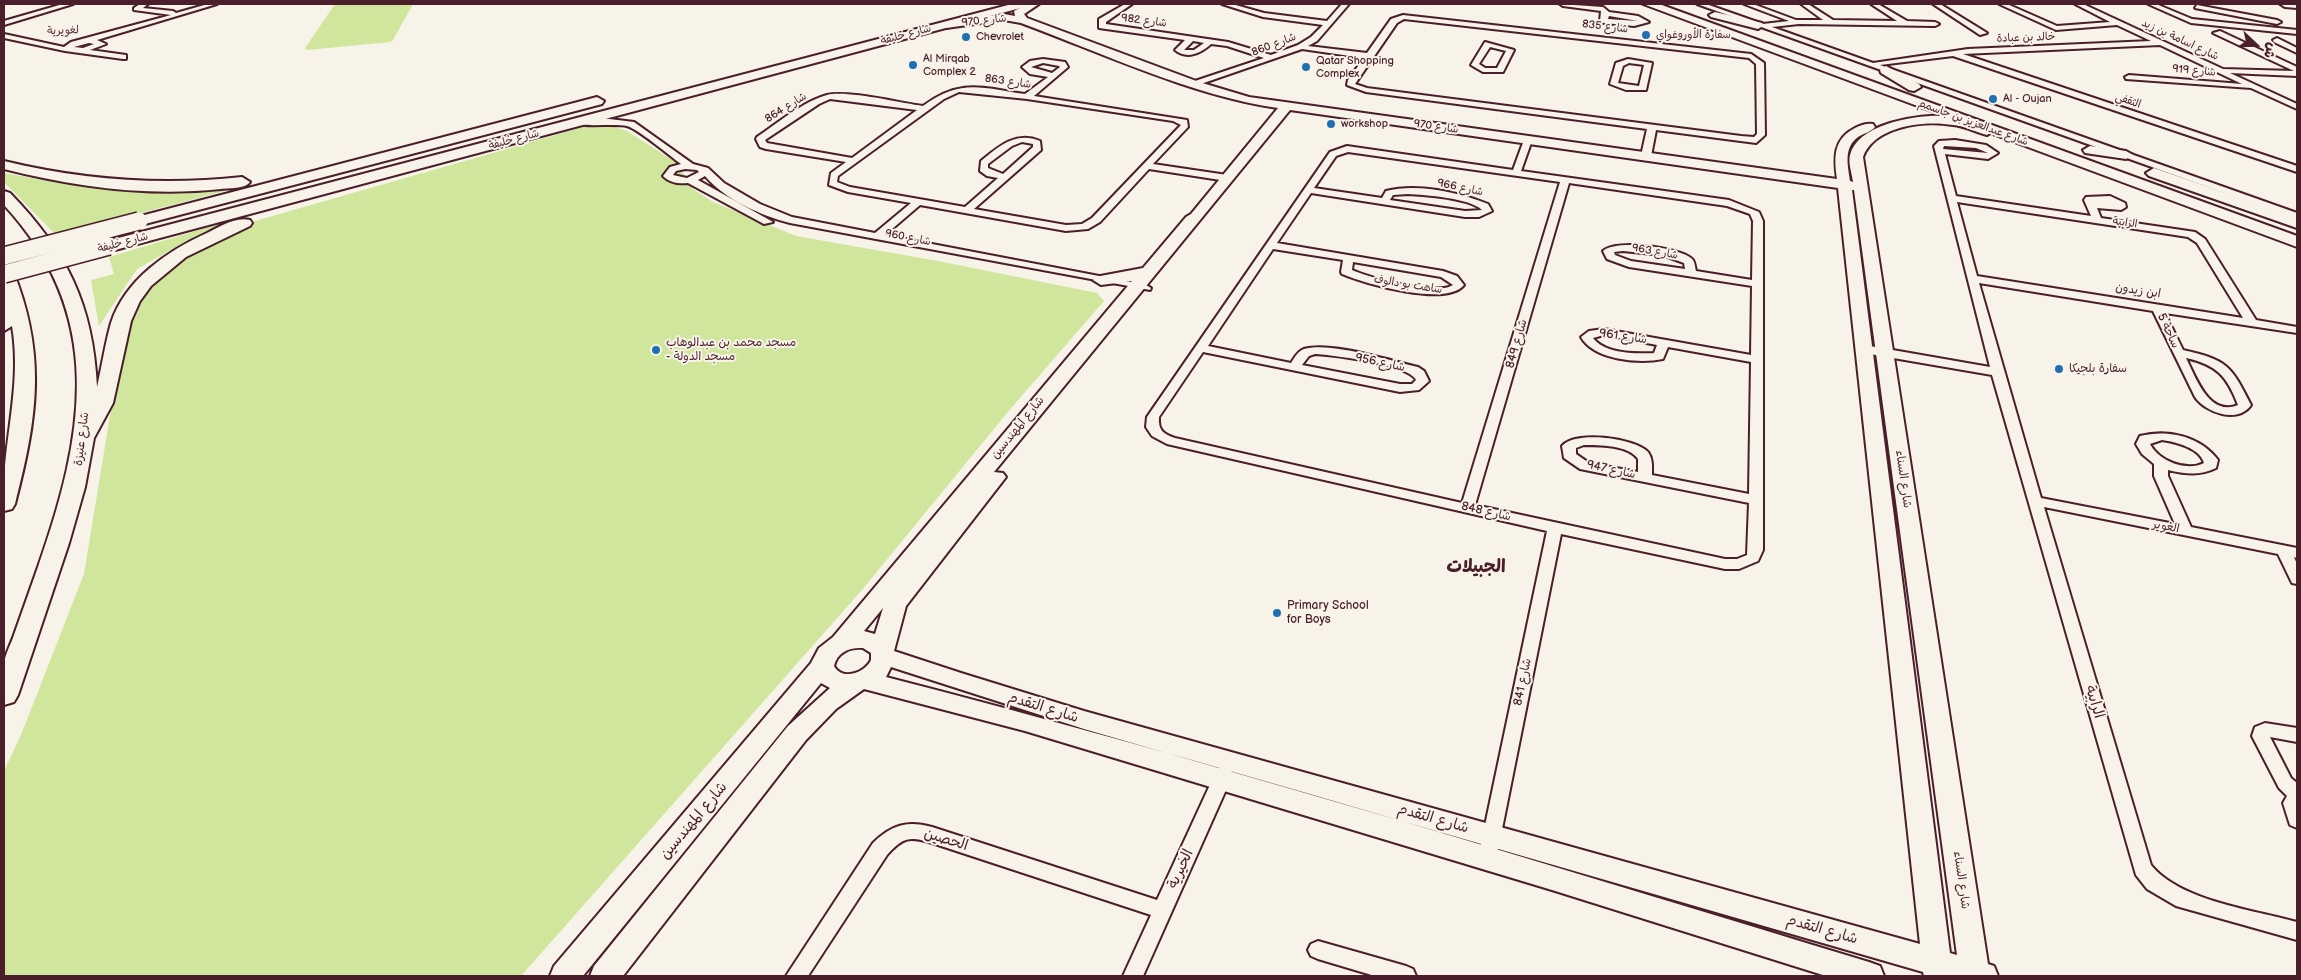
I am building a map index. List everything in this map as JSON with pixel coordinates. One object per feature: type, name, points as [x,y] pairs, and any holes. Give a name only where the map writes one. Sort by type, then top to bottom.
[{"type":"main road","name":"شارع عبدالعزيز بن جاسمم","points":[[1649,4],[2297,242]]},
{"type":"main road","name":"شارع عبدالعزيز بن جاسمم","points":[[1684,4],[2297,224]]},
{"type":"main road","name":"شارع خليفة","points":[[6,277],[108,246],[946,25],[1023,11]]},
{"type":"main road","points":[[1715,15],[1760,26]]},
{"type":"main road","points":[[1889,67],[1914,87]]},
{"type":"main road","name":"شارع خليفة","points":[[4,256],[613,97]]},
{"type":"main road","points":[[4,165],[82,182],[116,186],[199,186],[256,180],[422,147]]},
{"type":"main road","points":[[2090,150],[2126,156]]},
{"type":"main road","points":[[83,440],[101,413],[106,397],[118,326],[126,307],[136,292],[161,267],[195,245],[246,222],[436,161]]},
{"type":"main road","name":"شارع عنيزة","points":[[4,196],[24,217],[52,252],[71,291],[85,349],[86,410],[78,474],[67,513],[20,655],[4,695]]},
{"type":"main road","points":[[4,325],[6,277]]},
{"type":"main road","points":[[4,504],[21,439],[27,369],[20,309],[6,277]]},
{"type":"street","points":[[4,23],[70,4]]},
{"type":"street","points":[[145,4],[136,9],[161,17]]},
{"type":"street","points":[[65,49],[161,17],[214,4]]},
{"type":"street","points":[[77,51],[101,45],[225,4]]},
{"type":"street","name":"شارع 970","points":[[946,25],[991,19],[1023,11],[1034,4]]},
{"type":"street","name":"شارع 982","points":[[1129,4],[1102,21],[1102,26],[1228,44],[1273,58]]},
{"type":"street","points":[[1225,4],[1263,15],[1328,23]]},
{"type":"street","name":"شارع 860","points":[[1196,84],[1301,47],[1314,39],[1346,4]]},
{"type":"street","points":[[1563,4],[1606,10],[1598,38]]},
{"type":"street","name":"شارع عبدالعزيز بن جاسمم","points":[[1700,4],[1858,61],[1889,67],[2126,156],[2297,216]]},
{"type":"street","points":[[1747,4],[1799,22]]},
{"type":"street","points":[[1804,4],[1832,23]]},
{"type":"street","points":[[1874,4],[1906,24]]},
{"type":"street","points":[[1936,4],[1983,32]]},
{"type":"street","points":[[2002,4],[2056,28],[2119,23]]},
{"type":"street","name":"شارع اسامة بن زيد","points":[[2078,4],[2297,107]]},
{"type":"street","points":[[2151,4],[2195,22],[2297,32]]},
{"type":"street","points":[[2285,4],[2297,5]]},
{"type":"street","points":[[2196,7],[2297,25]]},
{"type":"street","name":"شارع 970","points":[[1023,11],[1196,84],[1248,100],[1852,186]]},
{"type":"street","points":[[1760,26],[1787,18],[1817,13]]},
{"type":"street","name":"شارع 835","points":[[1403,17],[1598,38],[1745,54],[1760,60],[1760,138],[1749,140],[1652,128],[1354,87],[1350,83],[1394,21],[1403,17]]},
{"type":"street","points":[[1760,26],[1799,22],[1935,24]]},
{"type":"street","points":[[1488,44],[1510,50],[1500,70],[1483,70],[1475,65],[1498,26]]},
{"type":"street","points":[[2217,33],[2297,72]]},
{"type":"street","name":"لغويرية","points":[[4,36],[65,49],[123,57]]},
{"type":"street","points":[[1191,39],[1179,50],[1194,53],[1210,41]]},
{"type":"street","points":[[2277,40],[2297,51]]},
{"type":"street","points":[[88,42],[101,45],[108,55]]},
{"type":"street","name":"لغويرية","points":[[42,43],[88,42]]},
{"type":"street","name":"خالد بن عبادة","points":[[1889,67],[1952,53],[2162,43]]},
{"type":"street","points":[[1648,63],[1628,61],[1621,63],[1614,84],[1626,88],[1642,88],[1653,44]]},
{"type":"street","points":[[1301,47],[1369,56]]},
{"type":"street","name":"الثقفي","points":[[1952,53],[2297,169]]},
{"type":"street","points":[[2286,65],[2297,65]]},
{"type":"street","name":"شارع اسامة بن زيد","points":[[2219,70],[2297,72]]},
{"type":"street","points":[[1028,97],[1054,76]]},
{"type":"street","name":"شارع 919","points":[[2129,77],[2256,88]]},
{"type":"street","name":"شارع 863","points":[[964,89],[1028,97],[1184,122],[1183,128],[1096,220],[1084,227],[1066,228],[918,202],[848,189],[832,182],[834,175],[947,94],[964,89]]},
{"type":"street","name":"شارع السناء","points":[[1887,91],[1914,104],[1919,111],[1899,122]]},
{"type":"street","name":"شارع 864","points":[[854,161],[769,147],[763,145],[760,139],[816,102],[829,97],[843,97],[924,109]]},
{"type":"street","points":[[631,124],[632,115],[652,102]]},
{"type":"street","name":"شارع المهندسين","points":[[842,642],[1112,313],[1195,222],[1196,217],[1286,106]]},
{"type":"street","name":"شارع السناء","points":[[1978,975],[1884,353],[1852,186],[1841,152],[1845,143],[1865,128],[1899,122],[1945,119],[2016,139]]},
{"type":"street","points":[[577,122],[631,124],[690,166],[700,167],[704,170],[701,176],[690,180]]},
{"type":"street","points":[[1646,156],[1652,128]]},
{"type":"street","points":[[967,210],[1038,148],[1037,143],[1015,140],[984,163],[982,169],[986,173],[1004,177]]},
{"type":"street","points":[[1516,173],[1528,140]]},
{"type":"street","points":[[1949,143],[1986,148],[1994,154],[1988,156],[1941,151],[1938,144],[1949,143]]},
{"type":"street","name":"شارع 848","points":[[1347,149],[1516,173],[1729,203],[1748,209],[1757,215],[1756,550],[1753,558],[1748,562],[1725,564],[1555,528],[1162,438],[1154,433],[1151,427],[1153,418],[1333,154],[1347,149]]},
{"type":"street","name":"الرابية","points":[[1941,151],[1950,198],[1974,279],[1997,372],[2143,869],[2154,883],[2182,900],[2297,931]]},
{"type":"street","name":"شارع 960","points":[[690,166],[676,168],[668,175],[674,180],[690,180],[718,193],[757,217],[779,225],[1100,282],[1140,284]]},
{"type":"street","points":[[1148,166],[1227,178]]},
{"type":"street","name":"شارع 960","points":[[704,170],[713,180],[778,216],[1100,282]]},
{"type":"street","name":"شارع 849","points":[[1468,507],[1565,180]]},
{"type":"street","name":"شارع السناء","points":[[1852,186],[1864,349],[1937,969]]},
{"type":"street","name":"شارع 966","points":[[1308,190],[1465,214],[1479,214],[1487,211],[1485,206],[1471,200],[1403,190],[1389,193],[1385,201]]},
{"type":"street","name":"الرابية","points":[[1950,198],[2183,232],[2197,237],[2252,323]]},
{"type":"street","points":[[876,237],[918,202]]},
{"type":"street","points":[[2091,205],[2097,219]]},
{"type":"street","name":"ساهت بو دالوف","points":[[1270,245],[1349,258],[1443,274],[1453,278],[1459,285],[1449,291],[1435,291],[1360,277],[1346,272],[1349,258]]},
{"type":"street","name":"شارع 963","points":[[1691,274],[1689,262],[1680,256],[1622,247],[1608,251],[1610,257],[1622,262],[1691,274],[1758,284]]},
{"type":"street","points":[[1100,282],[1125,278],[1140,284]]},
{"type":"street","name":"ابن زيدون","points":[[1974,279],[2297,330]]},
{"type":"street","points":[[1100,282],[1115,302],[1112,313]]},
{"type":"street","name":"شارع المهندسين","points":[[883,652],[891,614],[900,599],[1140,284]]},
{"type":"street","name":"ساحة 5","points":[[2158,308],[2179,353],[2205,403],[2232,411],[2243,408],[2245,405],[2225,368],[2215,362],[2179,353]]},
{"type":"street","name":"شارع 961","points":[[1664,343],[1659,356],[1642,357],[1597,349],[1587,338],[1593,333],[1604,332],[1758,360]]},
{"type":"street","name":"شارع 956","points":[[1201,348],[1295,367],[1400,388],[1415,388],[1423,382],[1420,374],[1414,370],[1325,351],[1308,352],[1302,355],[1295,367]]},
{"type":"street","points":[[1864,349],[1997,372]]},
{"type":"street","name":"شارع 947","points":[[1645,477],[1645,460],[1641,454],[1632,450],[1590,440],[1576,442],[1569,446],[1570,456],[1585,466],[1757,500]]},
{"type":"street","points":[[2161,462],[2161,476],[2185,531]]},
{"type":"street","name":"الغوير","points":[[2034,501],[2290,552]]},
{"type":"street","name":"شارع 841","points":[[1490,848],[1555,528]]},
{"type":"street","points":[[2290,552],[2297,579]]},
{"type":"street","points":[[861,639],[877,644],[883,652],[879,669],[859,681],[836,682],[828,678],[822,666],[827,652],[842,642],[861,639]]},
{"type":"street","name":"شارع التقدم","points":[[883,652],[1225,771]]},
{"type":"street","name":"شارع المهندسين","points":[[565,976],[822,666]]},
{"type":"street","name":"شارع المهندسين","points":[[605,976],[797,733],[827,703],[859,681]]},
{"type":"street","name":"شارع التقدم","points":[[859,681],[1225,771],[1490,848],[1937,969],[1978,975]]},
{"type":"street","points":[[2297,735],[2265,730],[2261,732],[2261,736],[2285,783],[2297,794],[2292,803],[2297,820]]},
{"type":"street","name":"الخيرية","points":[[1133,976],[1225,771]]},
{"type":"street","name":"الحصين","points":[[796,976],[880,849],[889,839],[908,830],[932,835],[1162,910]]},
{"type":"street","name":"شارع التقدم","points":[[1490,848],[1869,976]]},
{"type":"street","points":[[1318,950],[1406,976]]},
{"type":"green space","points":[[335,4],[413,4],[393,40],[390,42],[307,50],[305,48]]},
{"type":"green space","points":[[610,125],[627,131],[677,163],[693,189],[713,202],[796,236],[938,261],[1097,293],[1104,301],[1012,407],[861,591],[521,976],[4,976],[4,771],[21,735],[84,574],[125,324],[148,285],[192,250],[255,221],[587,126]]},
{"type":"green space","points":[[4,173],[79,186],[125,191],[173,190],[252,184],[56,235],[4,182]]},
{"type":"green space","points":[[241,217],[196,236],[137,269],[99,326],[91,280],[114,274],[109,257],[199,230],[207,225]]},
{"type":"place","name":"سفارة الأوروغواي","points":[[1646,35]]},
{"type":"place","name":"Chevrolet","points":[[966,37]]},
{"type":"place","name":"Al Mirqab Complex 2","points":[[913,65]]},
{"type":"place","name":"Qatar Shopping Complex","points":[[1306,67]]},
{"type":"place","name":"Al - Oujan","points":[[1993,99]]},
{"type":"place","name":"workshop","points":[[1331,124]]},
{"type":"place","name":"مسجد محمد بن عبدالوهاب - مسجد الدولة","points":[[656,350]]},
{"type":"place","name":"سفارة بلجيكا","points":[[2059,369]]},
{"type":"place","name":"Primary School for Boys","points":[[1277,613]]},
{"type":"district","name":"الجبيلات","points":[[1476,567]]}]
